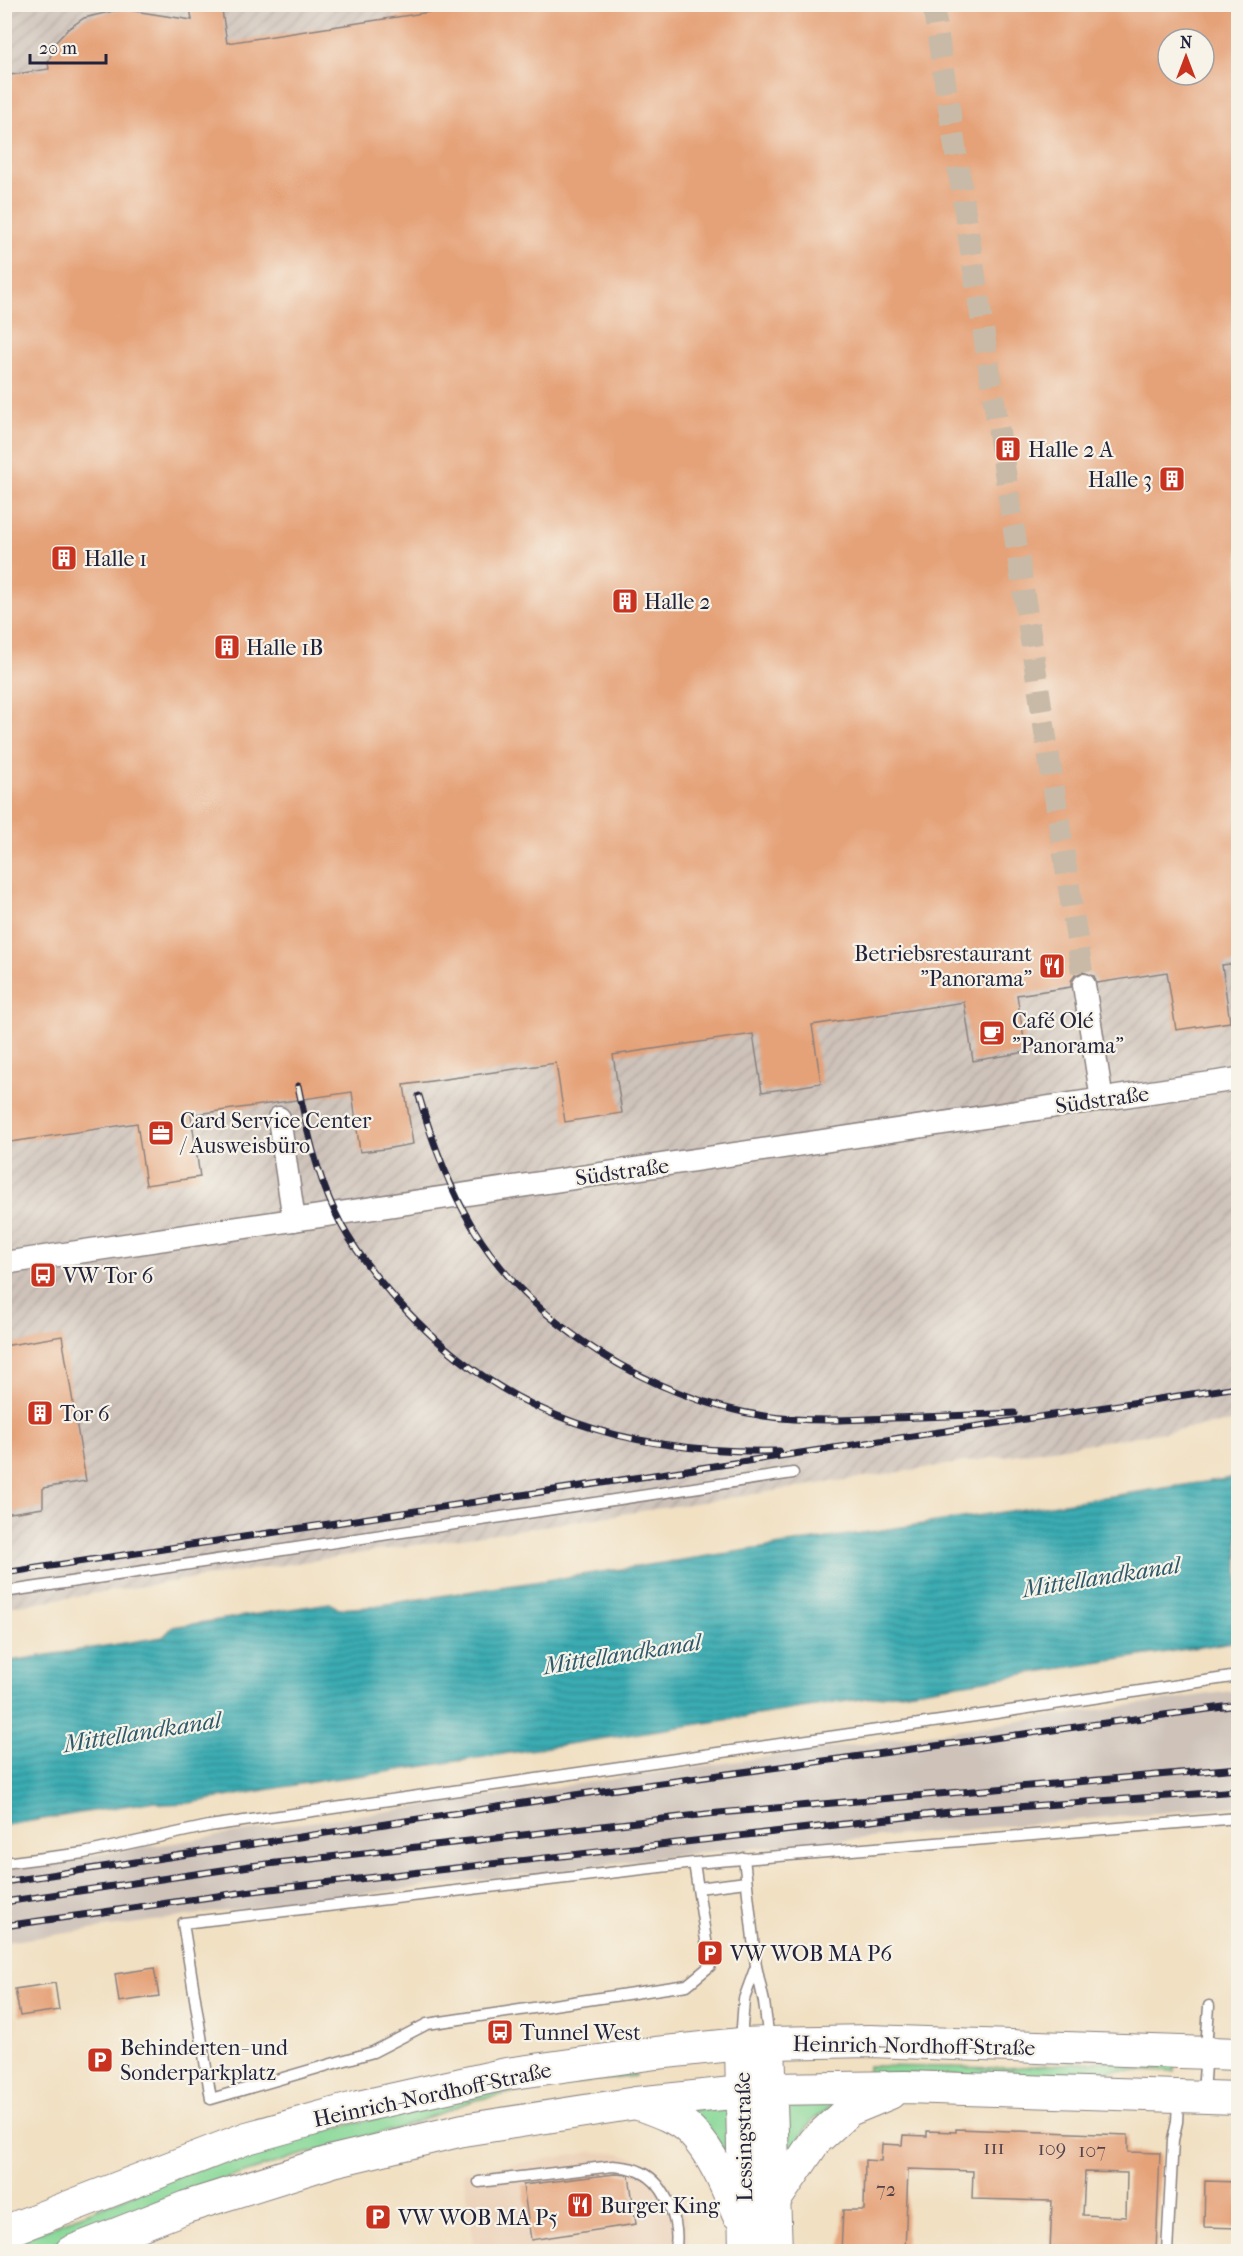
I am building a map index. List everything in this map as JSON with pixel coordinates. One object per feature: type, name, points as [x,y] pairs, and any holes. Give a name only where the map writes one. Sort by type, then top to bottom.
[{"type":"main road","name":"Heinrich-Nordhoff-Straße","points":[[4,2232],[246,2138],[358,2108],[506,2074],[755,2043],[870,2041],[1239,2054]]},
{"type":"main road","name":"Lessingstraße","points":[[755,2043],[757,2090],[775,2200],[776,2252]]},
{"type":"main road","name":"Heinrich-Nordhoff-Straße","points":[[71,2252],[186,2206],[333,2161],[462,2130],[636,2103],[757,2090],[905,2087],[1239,2098]]},
{"type":"main road","name":"Lessingstraße","points":[[775,2200],[816,2141],[849,2110],[905,2087]]},
{"type":"main road","name":"Lessingstraße","points":[[745,2241],[757,2090]]},
{"type":"main road","name":"Lessingstraße","points":[[636,2103],[663,2113],[690,2131],[722,2175],[745,2241]]},
{"type":"street","points":[[1084,985],[1102,1100]]},
{"type":"street","name":"Südstraße","points":[[4,1263],[1239,1079]]},
{"type":"street","points":[[279,1118],[294,1220]]},
{"type":"lane","points":[[4,1592],[793,1473]]},
{"type":"lane","points":[[4,1863],[84,1853],[209,1826],[1239,1676]]},
{"type":"lane","points":[[694,1863],[710,1966],[687,1985],[427,2024],[373,2052],[211,2098],[183,1923],[694,1863],[744,1858],[1239,1818]]},
{"type":"lane","points":[[744,1858],[756,1966],[764,2002],[755,2043]]},
{"type":"lane","points":[[698,1888],[746,1882]]},
{"type":"lane","points":[[755,2043],[744,2000],[756,1966]]},
{"type":"lane","points":[[1167,2252],[1173,2140],[1177,2122],[1190,2096],[1206,2052],[1209,2006]]},
{"type":"lane","points":[[479,2182],[613,2166],[629,2167],[643,2172],[663,2194],[670,2206],[675,2252]]},
{"type":"shaded area","points":[[5,5],[1238,5],[1238,1421],[5,1607]]},
{"type":"shaded area","points":[[1238,1690],[1238,1806],[706,1852],[209,1913],[5,1942],[5,1869],[268,1828]]},
{"type":"shaded area","points":[[590,2152],[614,2153],[634,2158],[651,2167],[667,2181],[678,2198],[686,2218],[689,2251],[475,2251],[463,2172]]},
{"type":"green space","points":[[1105,2061],[1174,2064],[1174,2072],[1123,2070],[1049,2077],[868,2073],[868,2066],[1008,2068]]},
{"type":"green space","points":[[634,2069],[635,2076],[542,2087],[475,2100],[399,2128],[294,2157],[184,2192],[34,2251],[5,2251],[4,2246],[178,2176],[288,2140],[473,2094]]},
{"type":"green space","points":[[832,2100],[832,2106],[812,2121],[785,2158],[783,2103]]},
{"type":"green space","points":[[730,2106],[732,2160],[685,2110]]},
{"type":"water","name":"Mittellandkanal","points":[[1238,1477],[1238,1641],[324,1780],[189,1803],[163,1804],[154,1801],[5,1825],[5,1662],[163,1637],[173,1627],[330,1603],[339,1609],[367,1607]]},
{"type":"building","points":[[221,4],[227,43],[482,4],[1239,4],[1239,963],[1222,965],[1230,1022],[1176,1030],[1167,972],[1097,983],[1094,976],[1083,972],[1075,975],[1071,981],[1071,987],[1017,995],[1026,1052],[973,1061],[964,1002],[812,1025],[821,1083],[791,1088],[762,1092],[753,1034],[613,1055],[622,1113],[565,1122],[556,1063],[404,1085],[413,1144],[385,1149],[360,1152],[352,1092],[191,1115],[200,1177],[146,1185],[137,1123],[4,1143],[4,76],[49,69],[48,63],[55,43],[68,29],[84,18],[128,10],[192,20],[190,7]]},
{"type":"building","name":"Tor 6","points":[[62,1336],[86,1481],[43,1488],[43,1508],[4,1514],[4,1346]]},
{"type":"building","points":[[154,1968],[159,1996],[119,2002],[115,1974]]},
{"type":"building","points":[[55,1983],[59,2010],[20,2016],[15,1989]]},
{"type":"building","points":[[956,2129],[1128,2135],[1128,2152],[1160,2153],[1156,2252],[1050,2252],[1052,2201],[972,2199],[973,2171],[908,2169],[905,2252],[841,2252],[843,2210],[864,2210],[865,2160],[881,2161],[882,2144],[902,2145],[903,2135],[927,2136],[927,2131],[956,2132]],"holes":[[[1085,2172],[1127,2173],[1126,2217],[1083,2215]]]},
{"type":"building","name":"Burger King","points":[[615,2174],[629,2175],[636,2224],[531,2240],[523,2185]]},
{"type":"building","points":[[1205,2181],[1239,2182],[1239,2228],[1204,2227]]},
{"type":"tunnel","points":[[933,4],[1084,985]]},
{"type":"railway","points":[[298,1086],[317,1166],[328,1197],[341,1225],[357,1250],[404,1308],[444,1346],[485,1378],[529,1403],[574,1422],[622,1436],[672,1446],[779,1451]]},
{"type":"railway","points":[[419,1096],[435,1146],[455,1195],[472,1226],[497,1262],[526,1295],[561,1325],[598,1352],[638,1375],[680,1393],[722,1407],[780,1418],[843,1420],[1014,1413]]},
{"type":"railway","points":[[4,1573],[1238,1387]]},
{"type":"railway","points":[[4,1882],[602,1791],[1238,1705]]},
{"type":"railway","points":[[4,1902],[250,1866],[707,1814],[1238,1768]]},
{"type":"railway","points":[[4,1926],[253,1891],[959,1811],[1238,1791]]},
{"type":"place","name":"Halle 2 A","points":[[1008,449]]},
{"type":"place","name":"Halle 3","points":[[1172,479]]},
{"type":"place","name":"Halle 1","points":[[64,558]]},
{"type":"place","name":"Halle 2","points":[[625,601]]},
{"type":"place","name":"Halle 1B","points":[[227,647]]},
{"type":"place","name":"Betriebsrestaurant \"Panorama\"","points":[[1052,966]]},
{"type":"place","name":"Café Olé \"Panorama\"","points":[[992,1033]]},
{"type":"place","name":"Card Service Center / Ausweisbüro","points":[[161,1133]]},
{"type":"place","name":"VW Tor 6","points":[[43,1275]]},
{"type":"place","name":"Tor 6","points":[[40,1413]]},
{"type":"place","name":"VW WOB MA P6","points":[[710,1953]]},
{"type":"place","name":"Tunnel West","points":[[500,2032]]},
{"type":"place","name":"Behinderten- und Sonderparkplatz","points":[[100,2060]]},
{"type":"place","name":"Burger King","points":[[580,2205]]},
{"type":"place","name":"VW WOB MA P5","points":[[378,2217]]}]
